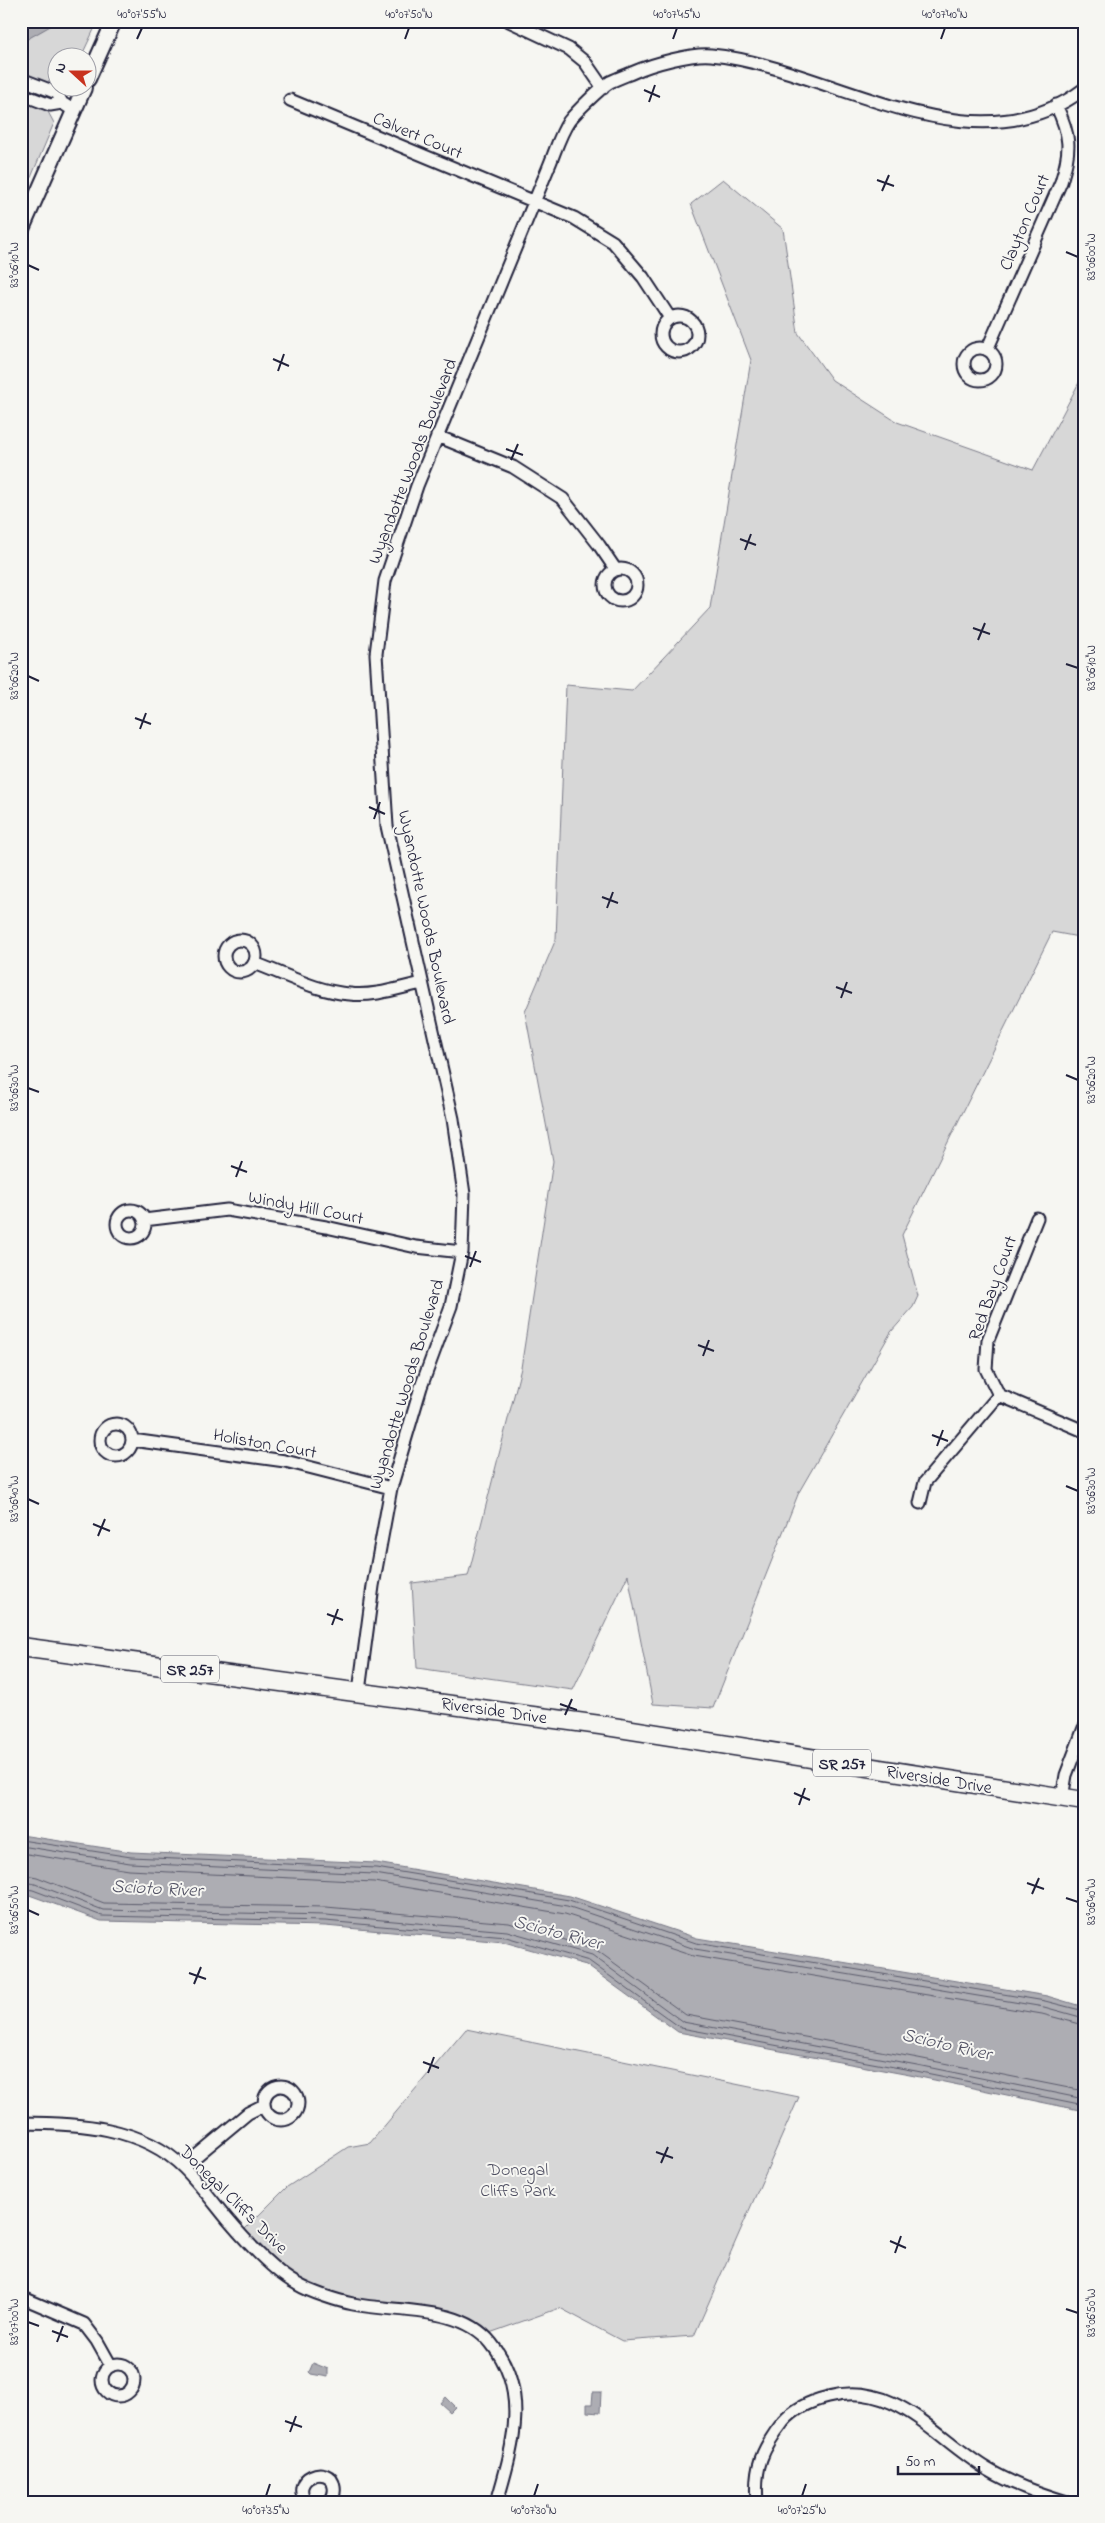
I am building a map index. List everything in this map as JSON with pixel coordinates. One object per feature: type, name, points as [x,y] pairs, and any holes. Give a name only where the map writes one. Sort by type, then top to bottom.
[{"type":"main road","name":"Riverside Drive","points":[[21,1647],[600,1725],[1084,1802]]},
{"type":"street","points":[[98,57],[114,21]]},
{"type":"street","points":[[509,21],[569,49],[585,62],[604,88]]},
{"type":"street","name":"Wyandotte Woods Boulevard","points":[[359,1692],[373,1586],[391,1488],[421,1386],[451,1306],[462,1252],[464,1194],[455,1138],[388,826],[376,654],[385,581],[417,486],[437,436],[569,121],[609,83],[653,64],[709,54],[762,64],[838,90],[940,120],[1008,121],[1046,110],[1084,89]]},
{"type":"street","points":[[21,79],[57,94],[68,106]]},
{"type":"street","points":[[21,94],[50,105],[68,106]]},
{"type":"street","points":[[21,231],[68,106],[75,98]]},
{"type":"street","name":"Calvert Court","points":[[290,100],[574,218],[613,242],[643,277],[670,318]]},
{"type":"street","name":"Clayton Court","points":[[987,350],[1061,182],[1069,154],[1064,122],[1056,105]]},
{"type":"street","points":[[437,436],[513,467],[563,499],[600,545],[616,570]]},
{"type":"street","points":[[254,963],[320,988],[350,995],[382,992],[422,983]]},
{"type":"street","name":"Windy Hill Court","points":[[144,1220],[227,1210],[326,1227],[416,1247],[462,1252]]},
{"type":"street","name":"Red Bay Court","points":[[999,1395],[986,1369],[988,1340],[1037,1218]]},
{"type":"street","points":[[920,1503],[925,1482],[999,1395],[1084,1431]]},
{"type":"street","name":"Holiston Court","points":[[132,1440],[285,1461],[391,1488]]},
{"type":"street","points":[[1062,1798],[1066,1775],[1084,1728]]},
{"type":"street","points":[[183,2167],[248,2113],[264,2105]]},
{"type":"street","name":"Donegal Cliffs Drive","points":[[21,2123],[68,2123],[114,2131],[153,2146],[183,2167],[251,2247],[296,2284],[352,2304],[443,2316],[476,2328],[492,2343],[501,2358],[512,2389],[515,2412],[514,2443],[496,2502]]},
{"type":"street","points":[[21,2297],[84,2324],[97,2340],[111,2366]]},
{"type":"street","points":[[757,2502],[758,2464],[769,2440],[789,2415],[803,2405],[842,2393],[865,2393],[884,2398],[904,2408],[966,2456],[1010,2482],[1067,2502]]},
{"type":"street","points":[[308,2502],[303,2495],[303,2485],[309,2477],[320,2474],[325,2475],[333,2483],[334,2494],[329,2502]]},
{"type":"green space","points":[[21,21],[98,21],[85,48],[48,48],[48,84],[21,73]]},
{"type":"green space","points":[[21,102],[46,108],[54,123],[21,201]]},
{"type":"green space","points":[[723,179],[783,229],[798,333],[832,380],[897,422],[1033,470],[1084,373],[1084,938],[1052,932],[902,1235],[918,1296],[913,1307],[891,1332],[799,1492],[713,1708],[653,1704],[628,1575],[573,1690],[417,1668],[412,1583],[468,1576],[521,1368],[553,1161],[525,1012],[556,939],[566,685],[632,691],[710,608],[751,360],[691,204]]},
{"type":"green space","name":"Donegal Cliffs Park","points":[[466,2029],[799,2097],[694,2336],[622,2341],[560,2308],[484,2335],[470,2325],[352,2304],[296,2284],[240,2234],[287,2187],[348,2147],[370,2143]]},
{"type":"water","points":[[21,21],[59,21],[24,41],[21,39]]},
{"type":"water","name":"Scioto River","points":[[21,1835],[131,1852],[376,1863],[570,1896],[697,1938],[1047,1996],[1084,2007],[1084,2111],[915,2076],[678,2032],[586,1965],[504,1942],[325,1926],[101,1921],[21,1892]]},
{"type":"water","points":[[313,2363],[328,2369],[328,2377],[311,2374],[309,2372]]},
{"type":"water","points":[[593,2392],[601,2392],[600,2413],[587,2412],[587,2404],[592,2404]]},
{"type":"water","points":[[445,2397],[455,2407],[450,2412],[440,2403]]}]
